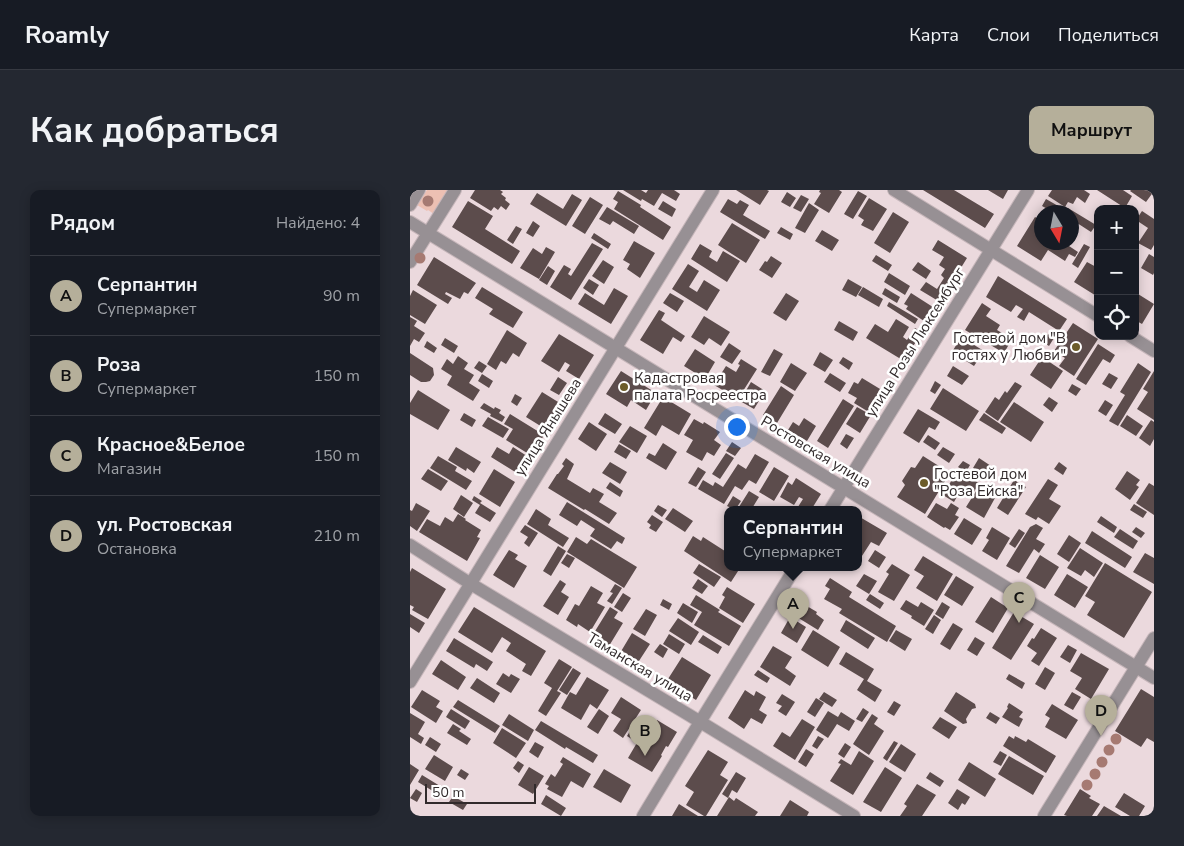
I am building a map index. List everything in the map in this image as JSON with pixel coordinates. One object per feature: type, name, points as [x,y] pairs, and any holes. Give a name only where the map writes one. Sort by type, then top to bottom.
[{"type":"street","points":[[410,205],[419,190]]},
{"type":"street","points":[[410,262],[455,190]]},
{"type":"street","name":"улица Янышева","points":[[410,682],[714,190]]},
{"type":"street","points":[[894,190],[1094,314]]},
{"type":"street","name":"улица Розы Люксембург","points":[[833,506],[1028,190]]},
{"type":"street","name":"Ростовская улица","points":[[410,222],[1154,678]]},
{"type":"street","points":[[1136,340],[1154,351]]},
{"type":"street","name":"Таманская улица","points":[[410,546],[854,816]]},
{"type":"street","points":[[644,816],[793,571]]},
{"type":"street","points":[[1044,816],[1154,638]]},
{"type":"shaded area","points":[[427,190],[449,190],[434,214],[417,205]]},
{"type":"building","points":[[475,190],[500,190],[503,192],[501,194],[506,198],[505,200],[510,204],[506,210],[501,206],[498,210],[494,207],[491,211],[470,198]]},
{"type":"building","points":[[623,190],[641,190],[646,193],[648,190],[674,190],[680,194],[676,201],[662,193],[654,206],[642,199],[641,201]]},
{"type":"building","points":[[736,190],[767,190],[769,191],[760,205]]},
{"type":"building","points":[[820,190],[839,190],[842,192],[829,213],[814,204],[821,193],[819,192]]},
{"type":"building","points":[[923,190],[954,190],[994,214],[985,228]]},
{"type":"building","points":[[988,190],[1008,190],[1003,199]]},
{"type":"building","points":[[1052,190],[1084,190],[1090,194],[1085,203],[1077,197],[1073,204],[1068,202],[1066,205],[1062,205],[1048,196]]},
{"type":"building","points":[[1097,190],[1123,190],[1132,196],[1127,205],[1120,205]]},
{"type":"building","points":[[1131,190],[1152,190],[1154,191],[1146,202]]},
{"type":"building","points":[[618,191],[671,227],[663,240],[614,209],[618,202],[613,199]]},
{"type":"building","points":[[858,191],[867,196],[853,219],[844,214]]},
{"type":"building","points":[[787,192],[796,198],[790,207],[781,202]]},
{"type":"building","points":[[537,193],[563,209],[572,194],[582,200],[566,226],[530,204]]},
{"type":"building","points":[[801,195],[809,199],[801,212],[793,208]]},
{"type":"building","points":[[590,197],[603,205],[585,234],[572,226]]},
{"type":"building","points":[[869,198],[887,209],[873,231],[861,225],[864,220],[858,216]]},
{"type":"building","points":[[728,199],[737,204],[740,200],[749,205],[743,215],[770,231],[765,239],[720,212]]},
{"type":"building","points":[[1046,199],[1056,205],[1043,205]]},
{"type":"building","points":[[468,201],[493,216],[485,229],[520,251],[512,264],[452,227]]},
{"type":"building","points":[[663,201],[676,209],[672,217],[658,209]]},
{"type":"building","points":[[809,203],[819,210],[805,233],[795,228]]},
{"type":"building","points":[[607,207],[639,226],[634,234],[613,221],[610,225],[599,219]]},
{"type":"building","points":[[1142,211],[1154,219],[1154,245],[1151,250],[1139,244],[1148,228],[1139,222],[1139,216]]},
{"type":"building","points":[[893,212],[909,222],[890,253],[874,243]]},
{"type":"building","points":[[1079,215],[1094,224],[1091,232],[1079,224]]},
{"type":"building","points":[[1034,219],[1034,250],[1048,250],[1041,261],[1017,246]]},
{"type":"building","points":[[533,221],[540,226],[533,237],[526,233]]},
{"type":"building","points":[[732,223],[760,240],[746,263],[718,245]]},
{"type":"building","points":[[516,226],[522,229],[513,244],[507,240]]},
{"type":"building","points":[[781,227],[793,234],[790,240],[777,233]]},
{"type":"building","points":[[822,230],[839,240],[832,251],[815,241]]},
{"type":"building","points":[[594,233],[611,244],[608,249],[591,238]]},
{"type":"building","points":[[938,240],[967,258],[940,302],[920,290],[926,282],[937,289],[944,278],[941,275],[945,269],[939,265],[944,257],[932,250]]},
{"type":"building","points":[[634,241],[655,253],[640,278],[627,269],[630,264],[623,260]]},
{"type":"building","points":[[592,243],[603,249],[571,300],[550,287],[564,265],[571,269],[568,274],[571,276]]},
{"type":"building","points":[[700,244],[712,251],[709,257],[717,262],[723,251],[740,261],[727,282],[691,259]]},
{"type":"building","points":[[1084,244],[1090,247],[1078,268],[1072,264]]},
{"type":"building","points":[[546,247],[555,252],[539,279],[520,268],[533,248],[542,254]]},
{"type":"building","points":[[1048,250],[1075,250],[1078,252],[1075,257],[1069,254],[1065,261]]},
{"type":"building","points":[[1149,254],[1154,257],[1153,275],[1141,268]]},
{"type":"building","points":[[876,255],[892,265],[888,271],[872,261]]},
{"type":"building","points":[[771,256],[782,263],[772,278],[759,270]]},
{"type":"building","points":[[434,257],[476,283],[468,294],[464,292],[460,299],[446,292],[445,294],[452,298],[448,304],[417,285]]},
{"type":"building","points":[[603,260],[614,267],[604,284],[592,276]]},
{"type":"building","points":[[918,262],[931,271],[926,279],[912,270]]},
{"type":"building","points":[[1087,262],[1094,266],[1094,294],[1074,282]]},
{"type":"building","points":[[688,264],[699,271],[689,287],[697,292],[704,280],[720,290],[707,311],[672,289]]},
{"type":"building","points":[[548,266],[555,271],[547,285],[539,280]]},
{"type":"building","points":[[889,273],[910,286],[905,295],[884,282]]},
{"type":"building","points":[[998,276],[1067,319],[1059,331],[1029,312],[1024,321],[1017,317],[1023,309],[1016,305],[1011,312],[986,297]]},
{"type":"building","points":[[589,279],[599,285],[593,295],[583,288]]},
{"type":"building","points":[[848,279],[862,287],[856,297],[842,290]]},
{"type":"building","points":[[482,287],[523,312],[513,328],[489,314],[493,309],[475,298]]},
{"type":"building","points":[[863,287],[883,299],[879,307],[858,295]]},
{"type":"building","points":[[614,288],[628,296],[611,324],[578,304],[585,293],[604,305]]},
{"type":"building","points":[[885,288],[900,297],[897,303],[882,294]]},
{"type":"building","points":[[413,290],[437,305],[425,324],[410,315],[410,296]]},
{"type":"building","points":[[670,293],[684,301],[677,312],[663,303]]},
{"type":"building","points":[[786,293],[799,301],[786,321],[773,313]]},
{"type":"building","points":[[911,293],[936,309],[927,323],[906,309],[908,306],[904,304]]},
{"type":"building","points":[[1139,295],[1154,304],[1142,324],[1139,322]]},
{"type":"building","points":[[889,302],[918,319],[915,324],[887,306]]},
{"type":"building","points":[[982,303],[991,309],[986,316],[1000,325],[997,330],[1012,339],[1004,353],[965,330]]},
{"type":"building","points":[[659,310],[665,313],[661,320],[685,336],[681,342],[673,337],[663,354],[640,340]]},
{"type":"building","points":[[704,316],[730,332],[721,346],[709,338],[704,345],[691,337]]},
{"type":"building","points":[[410,317],[417,321],[414,326],[425,333],[419,342],[414,339],[410,346]]},
{"type":"building","points":[[896,319],[909,327],[903,337],[907,340],[915,328],[922,332],[904,361],[866,338],[875,324],[888,332]]},
{"type":"building","points":[[839,321],[858,332],[853,341],[834,330]]},
{"type":"building","points":[[1073,323],[1094,336],[1094,340],[1097,340],[1074,376],[1059,366],[1065,358],[1054,351]]},
{"type":"building","points":[[507,330],[527,343],[519,357],[513,353],[506,364],[501,361],[496,370],[487,364]]},
{"type":"building","points":[[559,334],[594,355],[579,379],[566,371],[570,365],[565,362],[559,372],[541,361]]},
{"type":"building","points":[[1048,334],[1054,338],[1049,346],[1043,342]]},
{"type":"building","points":[[961,337],[984,351],[983,353],[986,355],[982,362],[978,360],[974,366],[952,352]]},
{"type":"building","points":[[445,338],[458,346],[454,353],[441,345]]},
{"type":"building","points":[[427,341],[437,348],[434,353],[424,347]]},
{"type":"building","points":[[729,343],[741,351],[732,364],[720,357]]},
{"type":"building","points":[[1098,344],[1115,355],[1110,363],[1103,359],[1086,385],[1076,379]]},
{"type":"building","points":[[695,349],[715,362],[705,379],[684,366]]},
{"type":"building","points":[[774,349],[783,354],[770,376],[761,372]]},
{"type":"building","points":[[820,352],[833,360],[825,372],[813,365]]},
{"type":"building","points":[[410,353],[433,368],[434,375],[430,381],[421,382],[410,375]]},
{"type":"building","points":[[458,356],[468,363],[464,369],[474,375],[469,383],[480,390],[473,401],[447,385],[452,376],[441,369],[447,359],[453,364]]},
{"type":"building","points":[[843,357],[853,363],[849,370],[839,363]]},
{"type":"building","points":[[1042,357],[1063,371],[1051,389],[1030,375]]},
{"type":"building","points":[[741,359],[757,369],[738,399],[714,385],[726,366],[736,372]]},
{"type":"building","points":[[479,361],[487,366],[482,373],[474,368]]},
{"type":"building","points":[[791,363],[807,373],[795,391],[780,382]]},
{"type":"building","points":[[1138,363],[1151,372],[1118,426],[1109,421],[1125,395],[1120,392]]},
{"type":"building","points":[[953,366],[969,376],[962,385],[947,376]]},
{"type":"building","points":[[621,371],[656,393],[646,410],[631,400],[627,407],[606,394]]},
{"type":"building","points":[[1154,371],[1154,420],[1137,409],[1148,392],[1143,389]]},
{"type":"building","points":[[830,373],[846,383],[840,392],[824,382]]},
{"type":"building","points":[[1109,373],[1118,378],[1111,389],[1102,384]]},
{"type":"building","points":[[482,374],[493,381],[489,388],[478,381]]},
{"type":"building","points":[[558,377],[567,383],[559,395],[550,390]]},
{"type":"building","points":[[862,378],[885,392],[872,414],[854,403],[857,398],[848,393],[854,382],[858,384]]},
{"type":"building","points":[[935,381],[941,385],[935,394],[930,391]]},
{"type":"building","points":[[751,382],[765,391],[754,409],[740,401]]},
{"type":"building","points":[[1015,382],[1022,386],[998,421],[985,412],[995,397],[999,400]]},
{"type":"building","points":[[1072,384],[1081,389],[1076,396],[1068,391]]},
{"type":"building","points":[[781,386],[794,395],[777,423],[763,415]]},
{"type":"building","points":[[943,388],[979,411],[966,431],[930,409]]},
{"type":"building","points":[[418,390],[450,410],[438,430],[410,414],[410,403]]},
{"type":"building","points":[[542,392],[563,405],[547,430],[526,417]]},
{"type":"building","points":[[515,394],[522,398],[517,406],[511,402]]},
{"type":"building","points":[[663,397],[691,414],[679,435],[662,425],[656,436],[644,428]]},
{"type":"building","points":[[1049,397],[1058,403],[1052,412],[1043,405]]},
{"type":"building","points":[[843,399],[854,406],[828,448],[817,441]]},
{"type":"building","points":[[1105,400],[1113,405],[1106,416],[1098,411]]},
{"type":"building","points":[[1014,402],[1044,422],[1031,442],[1000,422]]},
{"type":"building","points":[[484,403],[494,409],[495,407],[501,410],[499,413],[505,417],[502,422],[480,408]]},
{"type":"building","points":[[857,407],[871,415],[860,433],[846,424]]},
{"type":"building","points":[[918,409],[940,422],[935,430],[929,427],[919,443],[903,433]]},
{"type":"building","points":[[464,413],[476,420],[472,427],[460,420]]},
{"type":"building","points":[[605,413],[622,424],[615,434],[598,424]]},
{"type":"building","points":[[984,413],[1006,428],[1002,434],[979,420]]},
{"type":"building","points":[[510,414],[544,435],[532,456],[506,440],[513,429],[504,424]]},
{"type":"building","points":[[1127,415],[1143,426],[1136,436],[1120,426]]},
{"type":"building","points":[[488,417],[509,429],[503,438],[482,426]]},
{"type":"building","points":[[804,418],[816,426],[807,441],[788,430],[793,422],[799,426]]},
{"type":"building","points":[[694,419],[703,424],[704,422],[720,432],[714,440],[721,445],[714,456],[707,452],[702,461],[686,452],[693,440],[684,435]]},
{"type":"building","points":[[1151,420],[1154,422],[1154,439],[1150,446],[1139,438]]},
{"type":"building","points":[[589,422],[607,434],[596,451],[578,439]]},
{"type":"building","points":[[630,426],[647,436],[637,453],[619,442]]},
{"type":"building","points":[[846,434],[854,438],[847,449],[840,444]]},
{"type":"building","points":[[928,435],[940,443],[935,450],[923,442]]},
{"type":"building","points":[[732,442],[741,448],[735,456],[726,451]]},
{"type":"building","points":[[663,443],[677,452],[666,470],[646,458],[649,453],[655,456]]},
{"type":"building","points":[[619,444],[631,451],[626,459],[614,452]]},
{"type":"building","points":[[456,447],[481,462],[474,473],[467,468],[466,471],[448,460]]},
{"type":"building","points":[[497,447],[509,454],[513,447],[530,458],[520,475],[491,457]]},
{"type":"building","points":[[943,447],[955,454],[949,463],[937,455]]},
{"type":"building","points":[[726,453],[734,458],[720,479],[712,474]]},
{"type":"building","points":[[755,454],[769,462],[756,484],[749,480],[742,490],[735,486],[724,504],[698,489],[703,480],[713,486],[715,482],[723,487],[738,464],[746,469]]},
{"type":"building","points":[[438,456],[457,467],[455,471],[472,481],[466,490],[430,468]]},
{"type":"building","points":[[923,456],[950,473],[925,514],[897,497],[905,485],[902,481],[911,467],[915,468]]},
{"type":"building","points":[[566,458],[574,464],[567,479],[590,493],[593,488],[604,494],[599,502],[617,513],[609,524],[548,488],[564,466],[562,464]]},
{"type":"building","points":[[979,458],[991,466],[984,475],[973,468]]},
{"type":"building","points":[[963,461],[970,465],[966,472],[958,467]]},
{"type":"building","points":[[610,462],[627,472],[620,484],[602,473]]},
{"type":"building","points":[[1059,462],[1067,468],[1063,475],[1054,469]]},
{"type":"building","points":[[698,467],[706,472],[696,487],[688,483]]},
{"type":"building","points":[[774,467],[789,476],[774,501],[759,492]]},
{"type":"building","points":[[428,469],[448,481],[441,491],[421,479]]},
{"type":"building","points":[[494,469],[515,482],[500,507],[479,494]]},
{"type":"building","points":[[957,471],[979,483],[974,492],[963,486],[954,502],[943,495]]},
{"type":"building","points":[[1127,471],[1140,480],[1136,485],[1139,487],[1130,500],[1115,489]]},
{"type":"building","points":[[796,478],[821,494],[814,506],[799,506],[803,499],[799,497],[794,505],[780,497],[788,482],[792,485]]},
{"type":"building","points":[[1048,479],[1058,485],[1049,499],[1061,506],[1049,524],[1038,517],[1036,520],[1025,514]]},
{"type":"building","points":[[1014,480],[1026,487],[1008,515],[997,508]]},
{"type":"building","points":[[610,482],[623,491],[620,497],[606,488]]},
{"type":"building","points":[[1149,483],[1154,486],[1154,515],[1136,503]]},
{"type":"building","points":[[978,488],[995,498],[984,518],[966,507]]},
{"type":"building","points":[[749,491],[759,497],[753,506],[740,506]]},
{"type":"building","points":[[461,495],[473,503],[464,517],[453,509]]},
{"type":"building","points":[[474,496],[482,501],[480,503],[496,513],[490,522],[475,513],[480,505],[472,500]]},
{"type":"building","points":[[733,496],[741,501],[738,506],[727,506]]},
{"type":"building","points":[[567,502],[625,538],[622,544],[617,541],[611,549],[590,536],[595,529],[581,520],[577,526],[559,515]]},
{"type":"building","points":[[416,503],[430,511],[417,531],[410,526],[410,510],[412,511]]},
{"type":"building","points":[[936,503],[947,509],[951,503],[959,508],[955,515],[959,517],[950,530],[927,517]]},
{"type":"building","points":[[1134,504],[1147,512],[1143,518],[1130,510]]},
{"type":"building","points":[[658,505],[667,510],[662,517],[654,511]]},
{"type":"building","points":[[673,508],[693,521],[685,532],[665,519]]},
{"type":"building","points":[[536,509],[551,519],[548,525],[569,538],[563,547],[527,524]]},
{"type":"building","points":[[458,514],[481,530],[477,537],[480,538],[467,561],[419,532],[427,519],[440,526],[445,517],[453,522]]},
{"type":"building","points":[[652,515],[663,522],[656,532],[649,528],[651,525],[647,522]]},
{"type":"building","points":[[1101,516],[1117,527],[1114,533],[1097,522]]},
{"type":"building","points":[[862,518],[887,533],[879,546],[871,542],[862,556]]},
{"type":"building","points":[[964,518],[982,529],[972,545],[954,534]]},
{"type":"building","points":[[1036,524],[1043,528],[1036,539],[1045,544],[1039,553],[1034,549],[1019,573],[1006,566],[1030,527]]},
{"type":"building","points":[[525,525],[538,533],[529,547],[524,543],[528,537],[520,532]]},
{"type":"building","points":[[992,527],[1010,538],[997,560],[982,551],[989,540],[986,538]]},
{"type":"building","points":[[1136,527],[1145,533],[1141,538],[1132,532]]},
{"type":"building","points":[[1019,529],[1025,533],[1015,548],[1009,544]]},
{"type":"building","points":[[1120,529],[1138,541],[1133,549],[1114,537]]},
{"type":"building","points":[[1092,531],[1132,557],[1125,568],[1085,543]]},
{"type":"building","points":[[1069,535],[1081,543],[1069,562],[1057,554]]},
{"type":"building","points":[[693,536],[701,541],[703,537],[724,550],[724,571],[738,571],[731,582],[684,551]]},
{"type":"building","points":[[576,537],[587,544],[591,539],[637,567],[624,588],[567,552]]},
{"type":"building","points":[[558,546],[566,551],[551,576],[543,571]]},
{"type":"building","points":[[1080,548],[1103,563],[1094,577],[1085,570],[1081,576],[1067,568]]},
{"type":"building","points":[[509,550],[518,555],[515,559],[527,566],[514,588],[493,575]]},
{"type":"building","points":[[875,550],[886,557],[879,568],[868,561]]},
{"type":"building","points":[[1145,553],[1154,558],[1154,584],[1133,572]]},
{"type":"building","points":[[567,554],[575,558],[569,568],[561,563]]},
{"type":"building","points":[[1040,555],[1059,567],[1045,589],[1026,578]]},
{"type":"building","points":[[923,556],[953,574],[937,601],[916,588],[924,576],[914,570]]},
{"type":"building","points":[[1105,563],[1152,592],[1124,638],[1087,615],[1095,602],[1085,596]]},
{"type":"building","points":[[699,564],[721,577],[714,587],[693,573]]},
{"type":"building","points":[[892,564],[910,575],[894,601],[878,592],[889,574],[886,572]]},
{"type":"building","points":[[412,568],[446,589],[428,619],[412,610],[414,607],[410,605],[410,572]]},
{"type":"building","points":[[864,574],[877,581],[869,594],[856,586]]},
{"type":"building","points":[[1067,574],[1088,587],[1075,608],[1054,595]]},
{"type":"building","points":[[956,576],[974,587],[962,606],[944,595]]},
{"type":"building","points":[[830,578],[852,592],[849,597],[896,626],[887,642],[839,613],[842,609],[824,599],[830,589],[825,586]]},
{"type":"building","points":[[698,579],[708,586],[702,594],[692,588]]},
{"type":"building","points":[[560,580],[566,584],[561,592],[569,597],[558,615],[543,606]]},
{"type":"building","points":[[615,584],[622,588],[612,604],[607,601],[613,593],[610,592]]},
{"type":"building","points":[[591,586],[603,593],[597,603],[605,607],[590,632],[578,624],[577,627],[566,620],[575,604],[579,606]]},
{"type":"building","points":[[727,587],[755,604],[743,623],[719,608],[725,597],[722,595]]},
{"type":"building","points":[[623,593],[631,598],[622,612],[614,607]]},
{"type":"building","points":[[870,594],[884,603],[880,609],[866,600]]},
{"type":"building","points":[[696,595],[720,610],[718,612],[741,626],[729,646],[694,625],[702,612],[690,605]]},
{"type":"building","points":[[991,597],[1008,608],[993,633],[975,622]]},
{"type":"building","points":[[663,599],[672,604],[669,610],[660,605]]},
{"type":"building","points":[[906,600],[918,607],[921,602],[934,610],[924,626],[900,609]]},
{"type":"building","points":[[800,602],[817,612],[816,614],[824,620],[818,630],[792,614]]},
{"type":"building","points":[[942,602],[950,607],[943,619],[935,614]]},
{"type":"building","points":[[683,603],[698,612],[692,623],[677,613]]},
{"type":"building","points":[[474,607],[546,651],[531,676],[522,671],[526,664],[506,651],[511,643],[502,637],[492,653],[458,632]]},
{"type":"building","points":[[610,607],[618,612],[614,618],[623,623],[609,646],[592,636]]},
{"type":"building","points":[[646,609],[657,615],[645,636],[633,629]]},
{"type":"building","points":[[1014,612],[1034,624],[1011,660],[992,648]]},
{"type":"building","points":[[410,614],[425,623],[419,633],[410,627]]},
{"type":"building","points":[[934,615],[941,620],[933,634],[925,629]]},
{"type":"building","points":[[790,617],[806,627],[797,643],[781,633]]},
{"type":"building","points":[[678,618],[699,632],[691,645],[669,631]]},
{"type":"building","points":[[846,620],[875,638],[868,649],[840,631]]},
{"type":"building","points":[[953,623],[963,629],[950,650],[940,644]]},
{"type":"building","points":[[1041,628],[1057,638],[1039,666],[1031,661],[1037,653],[1027,646]]},
{"type":"building","points":[[813,630],[840,647],[828,667],[801,650]]},
{"type":"building","points":[[896,630],[912,639],[905,651],[889,641]]},
{"type":"building","points":[[632,633],[650,644],[637,664],[620,653]]},
{"type":"building","points":[[669,634],[685,644],[679,654],[663,644]]},
{"type":"building","points":[[703,635],[722,647],[718,654],[698,642]]},
{"type":"building","points":[[975,637],[985,643],[977,656],[967,650]]},
{"type":"building","points":[[454,638],[493,662],[487,671],[476,664],[474,668],[446,651]]},
{"type":"building","points":[[660,644],[668,649],[663,658],[654,652]]},
{"type":"building","points":[[1068,645],[1077,650],[1070,663],[1060,657]]},
{"type":"building","points":[[773,646],[792,657],[785,668],[796,676],[790,686],[760,667]]},
{"type":"building","points":[[846,652],[874,669],[867,681],[882,690],[875,702],[857,690],[864,679],[839,664]]},
{"type":"building","points":[[1081,653],[1109,669],[1091,699],[1075,689],[1082,678],[1070,671]]},
{"type":"building","points":[[682,657],[711,675],[696,700],[672,685],[673,683],[668,679]]},
{"type":"building","points":[[559,659],[572,667],[557,691],[561,693],[546,716],[538,711],[552,688],[544,683]]},
{"type":"building","points":[[441,660],[466,677],[458,690],[432,674]]},
{"type":"building","points":[[1045,667],[1055,673],[1045,690],[1035,684]]},
{"type":"building","points":[[573,668],[581,673],[567,695],[559,690]]},
{"type":"building","points":[[758,670],[770,678],[767,683],[754,675]]},
{"type":"building","points":[[503,673],[509,677],[511,674],[520,679],[511,693],[496,684]]},
{"type":"building","points":[[1009,674],[1025,683],[1022,689],[1006,679]]},
{"type":"building","points":[[587,677],[609,690],[597,709],[590,704],[581,720],[561,708],[570,692],[576,695]]},
{"type":"building","points":[[477,678],[500,693],[494,703],[470,688]]},
{"type":"building","points":[[1141,689],[1154,697],[1154,742],[1147,738],[1141,747],[1115,731]]},
{"type":"building","points":[[422,690],[440,701],[436,707],[443,711],[436,723],[411,707]]},
{"type":"building","points":[[745,690],[754,696],[756,691],[766,697],[759,710],[767,715],[762,724],[751,718],[744,729],[728,718]]},
{"type":"building","points":[[824,692],[837,700],[832,707],[819,699]]},
{"type":"building","points":[[956,692],[975,704],[976,708],[972,709],[966,719],[967,723],[963,724],[944,711]]},
{"type":"building","points":[[1072,692],[1081,697],[1073,710],[1064,705]]},
{"type":"building","points":[[782,694],[795,702],[786,716],[778,711],[782,706],[776,703]]},
{"type":"building","points":[[621,697],[641,710],[623,738],[613,731],[621,719],[611,713]]},
{"type":"building","points":[[816,698],[824,703],[815,717],[807,712]]},
{"type":"building","points":[[458,700],[500,726],[495,733],[453,707]]},
{"type":"building","points":[[894,701],[901,705],[894,716],[887,712]]},
{"type":"building","points":[[1009,703],[1023,712],[1019,717],[1023,719],[1019,727],[1002,717]]},
{"type":"building","points":[[1052,704],[1078,720],[1066,739],[1045,727],[1050,718],[1045,715]]},
{"type":"building","points":[[863,708],[869,712],[862,722],[856,719]]},
{"type":"building","points":[[451,709],[470,721],[465,729],[446,717]]},
{"type":"building","points":[[599,709],[609,716],[598,734],[587,727]]},
{"type":"building","points":[[828,711],[838,717],[841,712],[855,721],[849,731],[837,724],[828,738],[816,730]]},
{"type":"building","points":[[990,712],[1000,718],[996,724],[986,718]]},
{"type":"building","points":[[410,713],[425,722],[418,734],[424,738],[421,744],[410,737]]},
{"type":"building","points":[[509,714],[534,730],[528,741],[502,725]]},
{"type":"building","points":[[872,714],[878,718],[874,724],[884,731],[869,755],[853,744]]},
{"type":"building","points":[[940,717],[957,727],[949,739],[932,728]]},
{"type":"building","points":[[802,719],[815,727],[795,760],[773,746],[782,732],[790,737]]},
{"type":"building","points":[[657,720],[677,732],[668,747],[666,746],[652,772],[628,758],[638,741],[642,744]]},
{"type":"building","points":[[541,721],[598,755],[593,763],[566,747],[565,749],[535,730]]},
{"type":"building","points":[[453,724],[461,729],[459,731],[471,739],[467,745],[447,733]]},
{"type":"building","points":[[634,725],[640,729],[633,740],[627,736]]},
{"type":"building","points":[[502,728],[526,743],[516,758],[493,743]]},
{"type":"building","points":[[818,736],[824,739],[817,749],[812,746]]},
{"type":"building","points":[[1009,736],[1014,739],[1015,736],[1026,742],[1028,739],[1056,756],[1046,773],[1003,746]]},
{"type":"building","points":[[430,737],[441,744],[436,752],[425,745]]},
{"type":"building","points":[[894,741],[898,743],[887,761],[883,758]]},
{"type":"building","points":[[535,742],[544,747],[538,758],[529,752]]},
{"type":"building","points":[[845,743],[851,747],[844,758],[838,754]]},
{"type":"building","points":[[901,744],[916,754],[905,772],[889,762]]},
{"type":"building","points":[[806,749],[814,754],[806,767],[798,762]]},
{"type":"building","points":[[708,750],[728,762],[720,775],[728,780],[706,816],[704,816],[686,805],[694,792],[685,786]]},
{"type":"building","points":[[859,751],[874,761],[853,795],[830,781],[841,764],[838,763],[841,759],[851,765]]},
{"type":"building","points":[[1000,751],[1007,755],[1001,766],[993,762]]},
{"type":"building","points":[[434,755],[453,767],[445,781],[425,769]]},
{"type":"building","points":[[1009,756],[1044,776],[1033,795],[998,774]]},
{"type":"building","points":[[563,757],[591,774],[583,788],[571,781],[562,797],[547,789],[549,786],[545,784],[551,774],[555,777],[563,764],[560,762]]},
{"type":"building","points":[[518,761],[524,765],[519,773],[513,768]]},
{"type":"building","points":[[969,762],[996,779],[985,797],[958,780]]},
{"type":"building","points":[[410,764],[419,770],[410,785]]},
{"type":"building","points":[[529,767],[544,776],[533,794],[518,785]]},
{"type":"building","points":[[885,767],[902,778],[881,812],[863,802]]},
{"type":"building","points":[[461,769],[469,774],[465,780],[457,775]]},
{"type":"building","points":[[604,769],[631,785],[621,803],[593,787]]},
{"type":"building","points":[[736,772],[746,778],[737,793],[732,790],[728,798],[722,794]]},
{"type":"building","points":[[930,772],[944,781],[940,787],[926,778]]},
{"type":"building","points":[[422,775],[440,786],[436,793],[418,782]]},
{"type":"building","points":[[917,784],[936,795],[922,816],[900,816],[907,806],[904,804]]},
{"type":"building","points":[[416,789],[422,793],[417,802],[410,798]]},
{"type":"building","points":[[957,789],[970,797],[965,805],[962,803],[958,810],[948,803]]},
{"type":"building","points":[[1080,789],[1091,796],[1089,798],[1100,804],[1092,816],[1064,815]]},
{"type":"building","points":[[1124,793],[1145,806],[1139,816],[1130,816],[1115,807]]},
{"type":"building","points":[[546,795],[566,808],[561,816],[541,804]]},
{"type":"building","points":[[453,796],[467,804],[463,810],[449,802]]},
{"type":"building","points":[[729,797],[734,801],[736,798],[758,812],[755,816],[717,816]]},
{"type":"building","points":[[790,800],[809,812],[807,816],[780,816]]},
{"type":"building","points":[[679,804],[698,816],[672,816]]},
{"type":"building","points":[[1104,806],[1121,816],[1097,816]]},
{"type":"place","name":"Гостевой дом \"В гостях у Любви\"","points":[[1076,347]]},
{"type":"place","name":"Кадастровая палата Росреестра","points":[[624,387]]},
{"type":"place","name":"Гостевой дом \"Роза Ейска\"","points":[[924,483]]},
{"type":"place","name":"Красное&Белое","points":[[1019,623]]},
{"type":"place","name":"Серпантин","points":[[793,629]]},
{"type":"place","name":"ул. Ростовская","points":[[1101,736]]},
{"type":"place","name":"Роза","points":[[645,756]]}]
